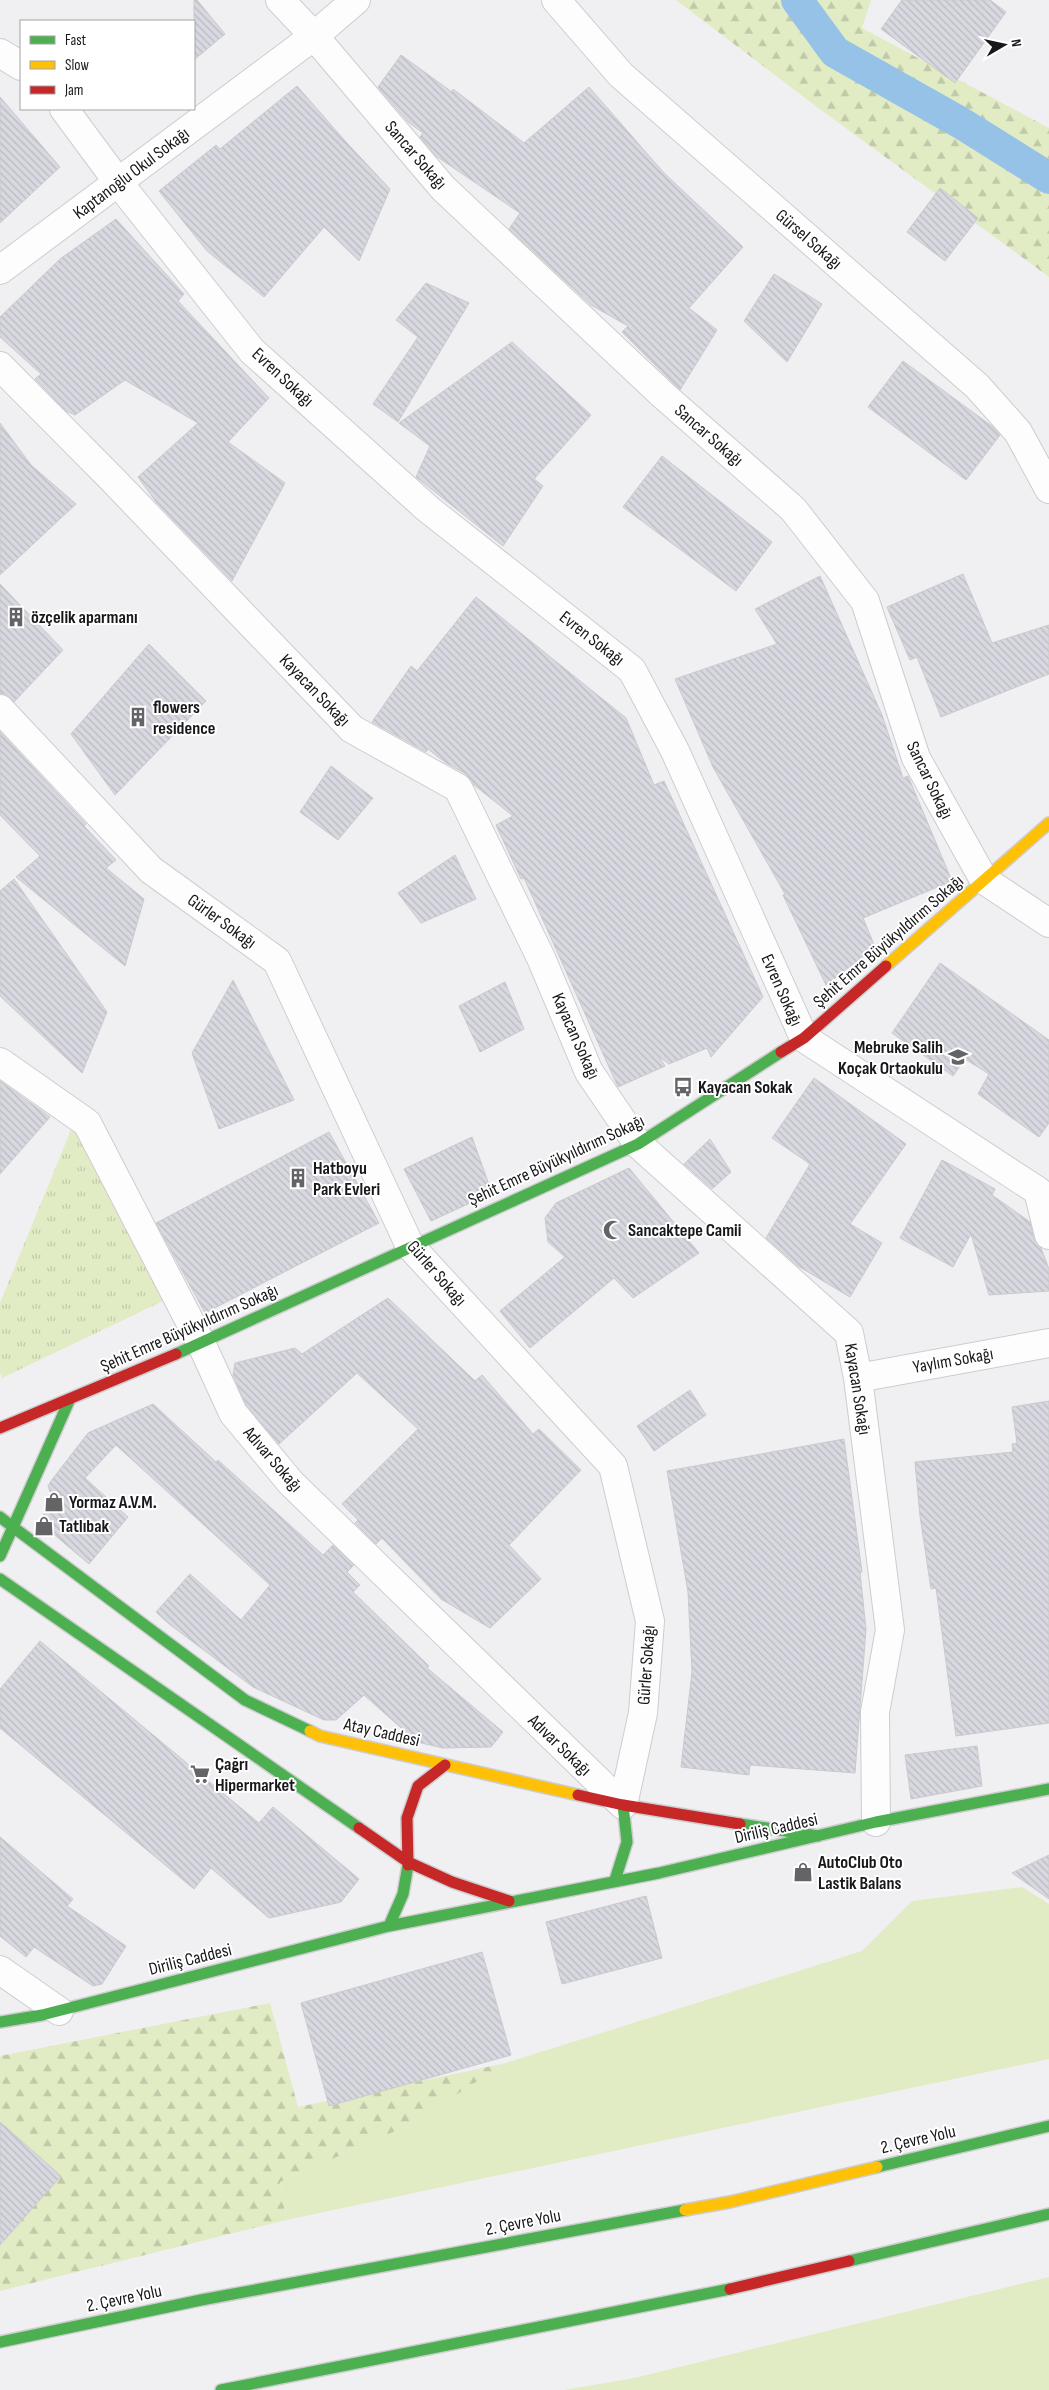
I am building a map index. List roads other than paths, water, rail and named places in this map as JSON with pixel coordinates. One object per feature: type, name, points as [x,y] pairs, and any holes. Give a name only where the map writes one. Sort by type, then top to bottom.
[{"type":"main road","name":"Şehit Emre Büyükyıldırım Sokağı","points":[[0,1428],[69,1401],[201,1343],[410,1246],[638,1144],[804,1038],[1049,823]]},
{"type":"main road","points":[[0,1556],[69,1401]]},
{"type":"main road","name":"Atay Caddesi","points":[[0,1517],[244,1700],[320,1736],[623,1806],[818,1836]]},
{"type":"main road","points":[[0,1579],[408,1862],[452,1882],[510,1901]]},
{"type":"main road","points":[[389,1926],[403,1894],[408,1862],[407,1818],[418,1786],[445,1765]]},
{"type":"main road","name":"Diriliş Caddesi","points":[[0,2022],[59,2011],[389,1926],[615,1880],[659,1873],[876,1822],[1049,1789]]},
{"type":"main road","points":[[615,1880],[627,1842],[623,1806]]},
{"type":"main road","name":"2. Çevre Yolu","points":[[0,2342],[210,2298],[730,2202],[1049,2126]]},
{"type":"main road","points":[[221,2390],[723,2291],[1049,2214]]},
{"type":"street","name":"Sancar Sokağı","points":[[280,0],[314,36],[443,188],[662,395],[793,509],[865,601],[916,758],[984,880],[1049,923]]},
{"type":"street","name":"Kaptanoğlu Okul Sokağı","points":[[0,270],[314,36],[356,0]]},
{"type":"street","name":"Gürsel Sokağı","points":[[556,0],[621,75],[977,386],[1018,432],[1049,489]]},
{"type":"street","points":[[0,53],[20,65]]},
{"type":"street","name":"Evren Sokağı","points":[[65,110],[118,182],[252,350],[428,509],[632,670],[676,751],[804,1038],[1038,1191],[1049,1235]]},
{"type":"street","name":"Kayacan Sokağı","points":[[0,366],[113,480],[352,729],[458,788],[541,958],[589,1072],[638,1144],[849,1333],[858,1378],[890,1630],[875,1712],[876,1822]]},
{"type":"street","name":"Gürler Sokağı","points":[[0,709],[151,870],[277,961],[410,1246],[614,1466],[650,1621],[643,1713],[623,1806]]},
{"type":"street","name":"Adıvar Sokağı","points":[[0,1062],[87,1123],[201,1343],[233,1413],[291,1483],[623,1806]]},
{"type":"street","name":"Yaylım Sokağı","points":[[858,1378],[1049,1343]]},
{"type":"street","points":[[0,1970],[59,2011]]},
{"type":"waterway","points":[[797,0],[835,52],[961,123],[1049,178]]},
{"type":"place","name":"özçelik aparmanı","points":[[16,617]]},
{"type":"place","name":"flowers residence","points":[[138,717]]},
{"type":"place","name":"Mebruke Salih Koçak Ortaokulu","points":[[958,1057]]},
{"type":"place","name":"Kayacan Sokak","points":[[683,1087]]},
{"type":"place","name":"Hatboyu Park Evleri","points":[[298,1178]]},
{"type":"place","name":"Sancaktepe Camii","points":[[613,1230]]},
{"type":"place","name":"Yormaz A.V.M.","points":[[54,1502]]},
{"type":"place","name":"Tatlıbak","points":[[44,1526]]},
{"type":"place","name":"Çağrı Hipermarket","points":[[200,1774]]},
{"type":"place","name":"AutoClub Oto Lastik Balans","points":[[803,1872]]}]
